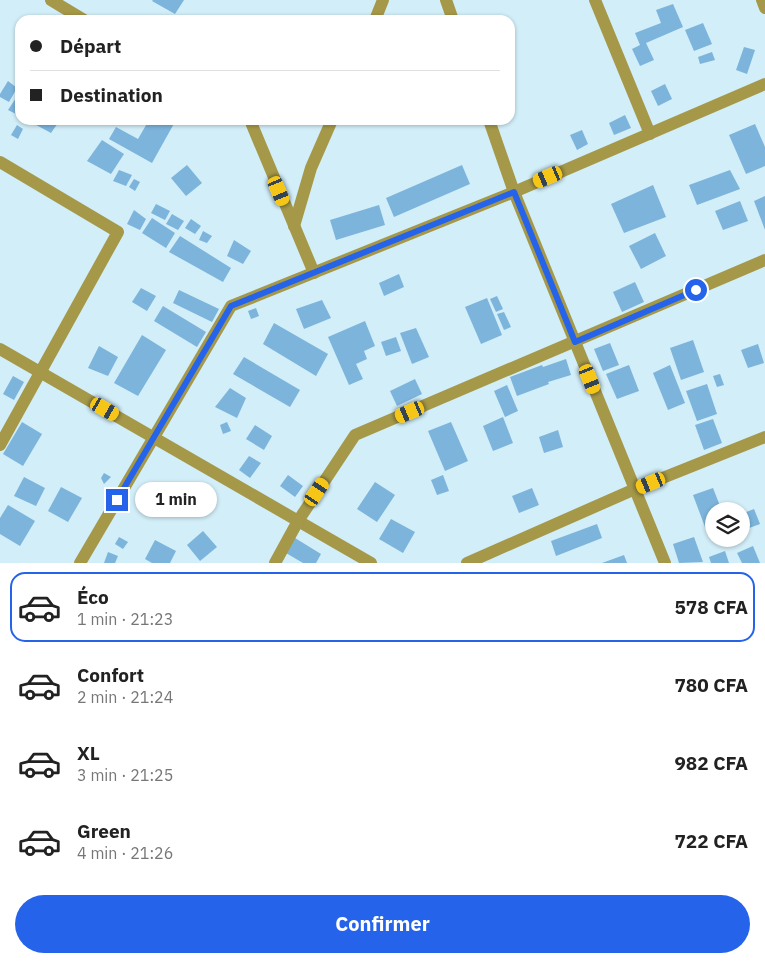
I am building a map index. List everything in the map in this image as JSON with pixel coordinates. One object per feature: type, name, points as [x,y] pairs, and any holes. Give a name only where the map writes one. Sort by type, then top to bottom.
[{"type":"street","points":[[50,0],[68,4],[79,15]]},
{"type":"street","points":[[377,15],[383,0]]},
{"type":"street","points":[[446,0],[451,15]]},
{"type":"street","points":[[595,0],[650,134]]},
{"type":"street","points":[[762,0],[765,8]]},
{"type":"street","points":[[80,563],[231,306],[514,192],[765,84]]},
{"type":"street","points":[[252,125],[314,273]]},
{"type":"street","points":[[294,226],[311,168],[330,125]]},
{"type":"street","points":[[491,125],[514,192],[665,563]]},
{"type":"street","points":[[0,162],[118,232],[39,371],[0,445]]},
{"type":"street","points":[[275,563],[298,521],[355,435],[765,260]]},
{"type":"street","points":[[0,349],[371,563]]},
{"type":"street","points":[[467,563],[635,489],[765,437]]},
{"type":"building","points":[[153,0],[184,0],[175,14]]},
{"type":"building","points":[[673,4],[683,27],[646,43],[654,60],[640,66],[632,49],[640,45],[635,33],[661,23],[656,10]]},
{"type":"building","points":[[703,23],[712,44],[694,51],[685,30]]},
{"type":"building","points":[[744,47],[755,50],[747,74],[736,70]]},
{"type":"building","points":[[712,52],[715,60],[700,64],[698,57]]},
{"type":"building","points":[[8,81],[15,86],[15,92],[9,102],[0,97]]},
{"type":"building","points":[[665,84],[672,99],[658,106],[651,91]]},
{"type":"building","points":[[15,100],[15,114],[8,110]]},
{"type":"building","points":[[625,115],[631,128],[614,135],[609,123]]},
{"type":"building","points":[[755,124],[765,147],[765,166],[746,174],[729,135]]},
{"type":"building","points":[[17,125],[23,129],[18,139],[11,135]]},
{"type":"building","points":[[36,125],[57,125],[51,133]]},
{"type":"building","points":[[146,125],[173,125],[152,163],[109,139],[116,127],[138,139]]},
{"type":"building","points":[[582,130],[588,144],[577,150],[570,135]]},
{"type":"building","points":[[102,140],[124,154],[111,174],[87,161]]},
{"type":"building","points":[[187,165],[202,183],[186,196],[171,178]]},
{"type":"building","points":[[462,165],[470,184],[394,217],[386,198]]},
{"type":"building","points":[[119,170],[132,175],[126,186],[113,181]]},
{"type":"building","points":[[730,170],[740,189],[697,205],[689,185]]},
{"type":"building","points":[[134,179],[140,182],[135,191],[129,187]]},
{"type":"building","points":[[653,185],[666,217],[624,233],[611,204]]},
{"type":"building","points":[[765,196],[765,230],[754,201]]},
{"type":"building","points":[[740,201],[748,221],[723,230],[715,211]]},
{"type":"building","points":[[156,204],[170,211],[165,220],[151,213]]},
{"type":"building","points":[[379,205],[385,225],[336,240],[330,220]]},
{"type":"building","points":[[134,210],[146,219],[140,230],[127,224]]},
{"type":"building","points":[[172,214],[184,221],[178,230],[166,224]]},
{"type":"building","points":[[152,218],[175,233],[166,248],[142,233]]},
{"type":"building","points":[[191,219],[201,226],[195,234],[185,228]]},
{"type":"building","points":[[203,231],[212,236],[207,243],[199,240]]},
{"type":"building","points":[[655,233],[666,256],[641,269],[629,246]]},
{"type":"building","points":[[180,236],[231,268],[223,282],[169,252]]},
{"type":"building","points":[[234,240],[251,251],[243,264],[227,256]]},
{"type":"building","points":[[399,274],[404,287],[384,296],[379,283]]},
{"type":"building","points":[[635,282],[644,302],[622,312],[613,292]]},
{"type":"building","points":[[141,288],[156,296],[147,311],[132,302]]},
{"type":"building","points":[[179,290],[219,309],[212,322],[173,303]]},
{"type":"building","points":[[497,296],[503,309],[496,312],[490,299]]},
{"type":"building","points":[[487,298],[502,335],[481,344],[465,307]]},
{"type":"building","points":[[322,300],[331,318],[304,329],[296,309]]},
{"type":"building","points":[[163,306],[206,332],[197,347],[154,321]]},
{"type":"building","points":[[256,308],[259,316],[251,319],[248,311]]},
{"type":"building","points":[[504,312],[511,327],[504,330],[497,314]]},
{"type":"building","points":[[365,321],[375,346],[364,351],[367,359],[356,364],[363,379],[349,385],[328,337]]},
{"type":"building","points":[[274,323],[328,354],[316,376],[263,344]]},
{"type":"building","points":[[416,328],[429,357],[412,364],[400,333]]},
{"type":"building","points":[[142,335],[166,350],[138,396],[114,383]]},
{"type":"building","points":[[396,337],[401,351],[386,356],[381,342]]},
{"type":"building","points":[[693,340],[704,372],[681,380],[670,348]]},
{"type":"building","points":[[610,343],[619,365],[603,371],[594,349]]},
{"type":"building","points":[[758,344],[764,363],[748,368],[741,350]]},
{"type":"building","points":[[99,346],[118,357],[108,376],[88,368]]},
{"type":"building","points":[[244,357],[300,390],[290,407],[233,374]]},
{"type":"building","points":[[566,359],[571,375],[548,382],[549,384],[517,396],[510,377],[542,365],[543,367]]},
{"type":"building","points":[[629,365],[639,391],[617,399],[606,374]]},
{"type":"building","points":[[670,365],[685,403],[668,410],[653,373]]},
{"type":"building","points":[[720,374],[724,385],[717,387],[713,376]]},
{"type":"building","points":[[13,376],[24,382],[14,400],[3,394]]},
{"type":"building","points":[[415,379],[422,394],[397,406],[390,391]]},
{"type":"building","points":[[707,384],[717,414],[697,421],[686,391]]},
{"type":"building","points":[[507,385],[518,411],[505,417],[494,391]]},
{"type":"building","points":[[230,388],[246,398],[237,418],[215,407]]},
{"type":"building","points":[[503,417],[513,443],[493,451],[483,426]]},
{"type":"building","points":[[713,419],[722,443],[704,450],[695,425]]},
{"type":"building","points":[[22,422],[42,434],[23,466],[3,454]]},
{"type":"building","points":[[227,422],[231,431],[223,434],[220,425]]},
{"type":"building","points":[[451,422],[468,461],[445,471],[428,431]]},
{"type":"building","points":[[255,425],[272,436],[264,450],[246,439]]},
{"type":"building","points":[[558,430],[563,447],[544,453],[539,437]]},
{"type":"building","points":[[249,456],[261,463],[250,478],[239,470]]},
{"type":"building","points":[[104,473],[111,477],[104,484],[101,478]]},
{"type":"building","points":[[288,475],[303,486],[295,497],[280,486]]},
{"type":"building","points":[[443,475],[449,491],[437,495],[431,480]]},
{"type":"building","points":[[24,477],[45,488],[36,506],[14,496]]},
{"type":"building","points":[[375,482],[395,495],[377,522],[357,509]]},
{"type":"building","points":[[61,487],[82,498],[68,522],[48,511]]},
{"type":"building","points":[[532,488],[539,505],[519,513],[512,496]]},
{"type":"building","points":[[713,488],[718,502],[705,502],[705,527],[693,495]]},
{"type":"building","points":[[8,505],[35,521],[20,546],[0,534],[0,518]]},
{"type":"building","points":[[754,509],[760,524],[750,528],[750,511]]},
{"type":"building","points":[[391,519],[415,532],[403,553],[379,539]]},
{"type":"building","points":[[597,524],[602,538],[556,556],[551,541]]},
{"type":"building","points":[[203,531],[217,547],[200,561],[187,545]]},
{"type":"building","points":[[119,537],[128,542],[123,549],[115,544]]},
{"type":"building","points":[[694,537],[703,562],[679,563],[673,544]]},
{"type":"building","points":[[295,538],[321,554],[316,563],[303,563],[286,553]]},
{"type":"building","points":[[155,540],[176,551],[170,563],[152,563],[145,559]]},
{"type":"building","points":[[753,546],[760,563],[742,563],[737,553]]},
{"type":"building","points":[[725,551],[729,563],[711,563],[709,557]]},
{"type":"building","points":[[108,552],[118,556],[115,563],[104,563]]},
{"type":"building","points":[[624,555],[627,563],[602,563]]},
{"type":"route","points":[[117,500],[231,306],[514,192],[575,342],[696,290]]}]
